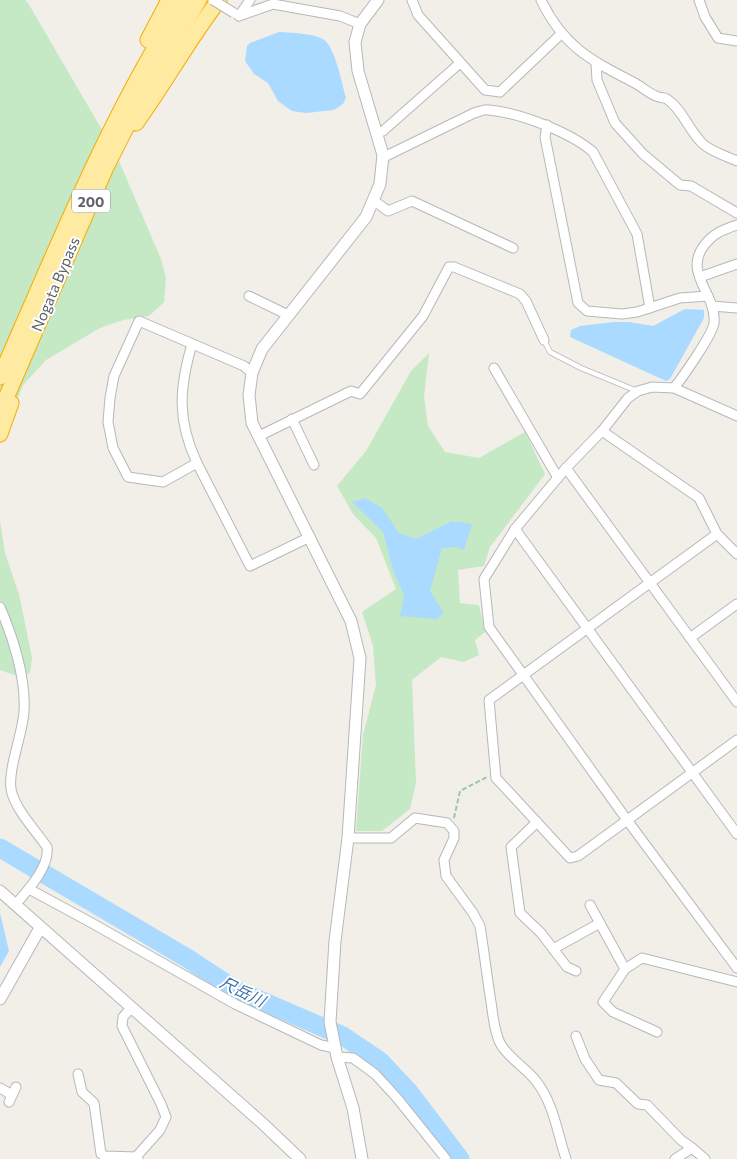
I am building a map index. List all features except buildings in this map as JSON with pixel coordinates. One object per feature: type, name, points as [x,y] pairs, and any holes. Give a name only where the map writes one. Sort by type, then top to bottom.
[{"type":"highway","points":[[101,161],[118,97],[169,0]]},
{"type":"highway","name":"Nogata Bypass","points":[[0,412],[32,323],[101,161],[167,27],[184,0]]},
{"type":"highway","name":"Nogata Bypass","points":[[101,161],[199,0]]},
{"type":"highway","points":[[101,161],[155,98],[201,23],[219,0]]},
{"type":"highway","points":[[0,366],[32,323]]},
{"type":"highway","points":[[0,434],[32,323]]},
{"type":"highway","name":"Nogata Bypass","points":[[0,377],[32,323]]},
{"type":"street","points":[[214,0],[236,15]]},
{"type":"street","points":[[236,15],[250,0]]},
{"type":"street","points":[[362,1159],[353,1108],[335,1050],[330,1022],[335,941],[348,838],[360,658],[351,621],[252,423],[249,395],[252,372],[262,349],[366,217],[380,184],[382,158],[358,71],[355,42],[360,24],[378,0]]},
{"type":"street","points":[[412,0],[418,15],[485,90],[500,92],[560,34]]},
{"type":"street","points":[[541,0],[560,34],[579,51],[596,63],[641,86],[657,97],[665,98],[678,110],[701,142],[709,148],[737,161]]},
{"type":"street","points":[[699,0],[718,38],[737,41]]},
{"type":"street","points":[[236,15],[273,4],[340,16],[360,24]]},
{"type":"street","points":[[376,133],[383,131],[460,63]]},
{"type":"street","points":[[596,63],[597,80],[615,123],[643,154],[680,185],[691,186],[737,213]]},
{"type":"street","points":[[382,158],[474,113],[488,110],[533,120],[582,142],[593,152],[637,234],[650,308]]},
{"type":"street","points":[[547,126],[545,137],[578,303],[587,311],[622,314],[636,312],[680,298],[708,296]]},
{"type":"street","points":[[373,200],[388,211],[412,200],[513,248]]},
{"type":"street","points":[[674,388],[686,373],[714,326],[714,312],[696,267],[697,255],[708,239],[716,232],[737,225]]},
{"type":"street","points":[[700,277],[737,264]]},
{"type":"street","points":[[259,436],[351,391],[360,394],[423,316],[449,267],[454,267],[520,294],[526,302],[544,340]]},
{"type":"street","points":[[249,296],[288,315]]},
{"type":"street","points":[[712,306],[737,308]]},
{"type":"street","points":[[197,463],[163,482],[128,477],[112,448],[108,422],[114,376],[139,321],[244,366],[252,372]]},
{"type":"street","points":[[192,344],[184,373],[182,415],[188,445],[250,566],[310,537]]},
{"type":"street","points":[[494,368],[558,478]]},
{"type":"street","points":[[736,964],[626,820],[489,627],[484,578],[515,529],[566,468],[602,431],[628,398],[638,391],[652,387],[674,388],[737,416]]},
{"type":"street","points":[[292,419],[314,465]]},
{"type":"street","points":[[602,431],[699,498],[717,534],[737,554]]},
{"type":"street","points":[[566,468],[737,702]]},
{"type":"street","points":[[515,529],[737,834]]},
{"type":"street","points":[[717,534],[489,700],[496,778],[570,858],[578,856],[737,740]]},
{"type":"street","points":[[690,638],[737,604]]},
{"type":"street","points":[[0,608],[15,650],[22,684],[24,711],[11,788],[14,801],[47,847],[48,854],[34,882],[15,905]]},
{"type":"street","points":[[348,838],[391,838],[415,818],[446,823],[454,831],[454,838],[444,860],[446,876],[473,913],[480,926],[494,1023],[499,1041],[505,1051],[537,1082],[554,1112],[566,1159]]},
{"type":"street","points":[[537,822],[511,847],[520,913],[541,933],[567,967],[576,971]]},
{"type":"street","points":[[29,889],[235,1004],[353,1058],[375,1074],[446,1159]]},
{"type":"street","points":[[0,891],[261,1122],[300,1159]]},
{"type":"street","points":[[590,905],[625,969]]},
{"type":"street","points":[[553,949],[600,923]]},
{"type":"street","points":[[0,999],[40,928]]},
{"type":"street","points":[[657,1032],[613,1012],[603,1002],[625,969],[642,958],[737,982]]},
{"type":"street","points":[[78,1074],[82,1092],[94,1103],[101,1154],[105,1156],[137,1158],[160,1130],[166,1117],[122,1026],[123,1018],[131,1008]]},
{"type":"street","points":[[576,1036],[585,1059],[600,1080],[616,1083],[638,1104],[647,1105],[680,1140],[705,1159]]},
{"type":"street","points":[[0,1088],[13,1094]]},
{"type":"street","points":[[675,1159],[692,1148]]},
{"type":"lane","points":[[544,340],[550,352],[581,368],[638,391]]},
{"type":"path","points":[[451,828],[460,791],[496,772]]},
{"type":"green space","points":[[0,0],[25,0],[28,3],[116,154],[161,259],[166,278],[164,302],[149,316],[123,320],[100,328],[46,360],[23,385],[0,444]]},
{"type":"green space","points":[[429,353],[424,397],[428,426],[445,452],[479,458],[525,432],[545,474],[490,547],[484,566],[458,570],[460,603],[479,605],[485,632],[475,640],[479,655],[464,662],[441,657],[412,680],[416,783],[410,809],[382,831],[356,831],[363,735],[376,685],[373,646],[362,612],[396,589],[376,538],[353,514],[337,486],[366,451],[411,371]]},
{"type":"green space","points":[[0,521],[5,553],[19,594],[32,658],[30,673],[17,676],[0,670]]},
{"type":"water","points":[[279,32],[313,36],[323,39],[327,43],[338,66],[346,98],[343,104],[334,110],[306,113],[292,111],[278,101],[268,83],[254,74],[245,61],[247,46],[250,43]]},
{"type":"water","points":[[685,309],[704,310],[704,318],[670,379],[666,381],[570,337],[571,330],[580,326],[629,322],[653,326]]},
{"type":"water","points":[[365,498],[382,508],[399,533],[416,539],[452,521],[472,524],[464,550],[456,547],[442,548],[430,591],[444,613],[437,619],[400,616],[404,595],[393,570],[383,532],[352,502]]},
{"type":"water","points":[[0,913],[9,951],[0,967]]},
{"type":"waterway","name":"尺岳川","points":[[0,848],[187,958],[234,989],[343,1036],[380,1061],[409,1092],[460,1159]]}]
